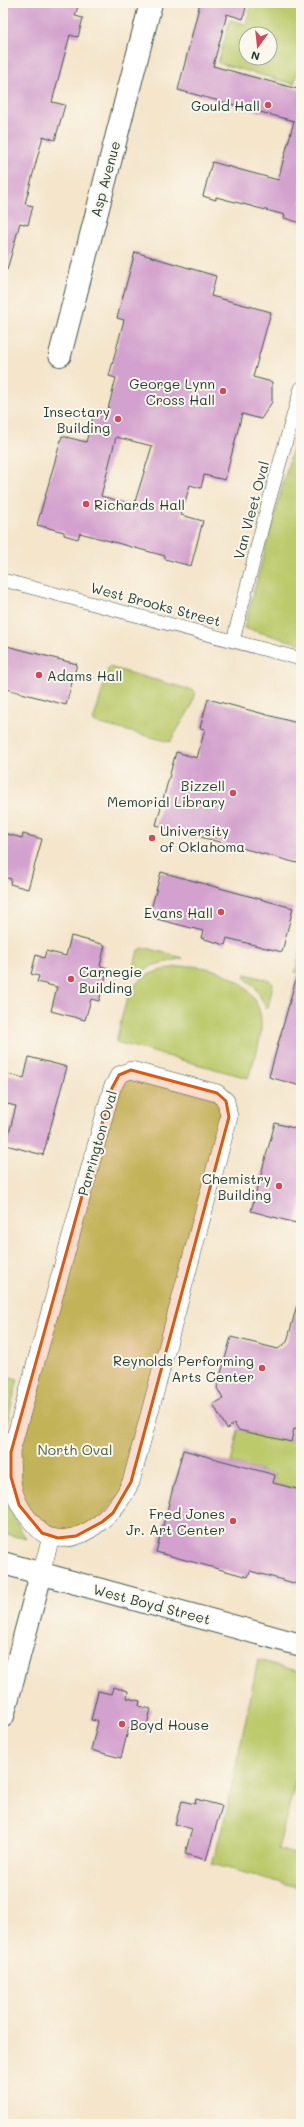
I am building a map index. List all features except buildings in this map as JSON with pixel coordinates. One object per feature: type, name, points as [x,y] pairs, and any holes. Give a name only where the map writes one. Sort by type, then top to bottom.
[{"type":"street","name":"Asp Avenue","points":[[60,355],[151,3]]},
{"type":"street","name":"Van Vleet Oval","points":[[233,641],[269,502],[301,388]]},
{"type":"street","name":"West Brooks Street","points":[[3,580],[301,659]]},
{"type":"street","name":"Parrington Oval","points":[[131,1070],[217,1093],[226,1101],[229,1116],[131,1482],[116,1508],[102,1522],[76,1536],[51,1537],[36,1528],[19,1505],[11,1477],[12,1452],[112,1088],[119,1075],[131,1070]]},
{"type":"street","points":[[3,1716],[51,1537]]},
{"type":"street","name":"West Boyd Street","points":[[3,1563],[301,1645]]},
{"type":"highlighted area","points":[[131,1070],[217,1093],[226,1101],[229,1117],[131,1482],[113,1513],[102,1522],[76,1536],[58,1538],[42,1533],[19,1505],[11,1477],[11,1452],[112,1088],[119,1075]]},
{"type":"green space","points":[[251,3],[301,3],[301,73],[297,73],[294,84],[218,63],[230,20],[246,24]]},
{"type":"green space","points":[[301,417],[301,644],[244,628]]},
{"type":"green space","points":[[109,667],[195,691],[191,707],[170,742],[93,722]]},
{"type":"green space","points":[[143,948],[183,958],[154,965],[134,975],[132,973],[138,951]]},
{"type":"green space","points":[[301,950],[301,971],[298,973],[295,972]]},
{"type":"green space","points":[[187,966],[214,970],[226,975],[248,990],[255,1001],[260,1013],[261,1033],[248,1078],[116,1042],[128,997],[141,979],[152,973]]},
{"type":"green space","points":[[245,974],[269,980],[273,984],[268,1008],[266,1008],[256,988],[244,977]]},
{"type":"green space","name":"North Oval","points":[[119,1075],[226,1101],[131,1482],[89,1530],[42,1533],[11,1477]]},
{"type":"green space","points":[[3,1375],[18,1379],[3,1438]]},
{"type":"green space","points":[[294,1429],[301,1430],[301,1490],[273,1483],[275,1475],[231,1463],[238,1430],[291,1442]]},
{"type":"green space","points":[[3,1498],[26,1539],[3,1533]]},
{"type":"green space","points":[[258,1660],[301,1672],[301,1761],[278,1849],[301,1856],[301,1888],[212,1864],[226,1814]]},
{"type":"place","name":"Gould Hall","points":[[268,105]]},
{"type":"place","name":"George Lynn Cross Hall","points":[[223,391]]},
{"type":"place","name":"Insectary Building","points":[[118,419]]},
{"type":"place","name":"Richards Hall","points":[[86,504]]},
{"type":"place","name":"Adams Hall","points":[[39,675]]},
{"type":"place","name":"Bizzell Memorial Library","points":[[233,793]]},
{"type":"place","name":"University of Oklahoma","points":[[152,838]]},
{"type":"place","name":"Evans Hall","points":[[221,912]]},
{"type":"place","name":"Carnegie Building","points":[[71,979]]},
{"type":"place","name":"Chemistry Building","points":[[279,1186]]},
{"type":"place","name":"Reynolds Performing Arts Center","points":[[262,1368]]},
{"type":"place","name":"Fred Jones Jr. Art Center","points":[[233,1521]]},
{"type":"place","name":"Boyd House","points":[[122,1724]]}]
